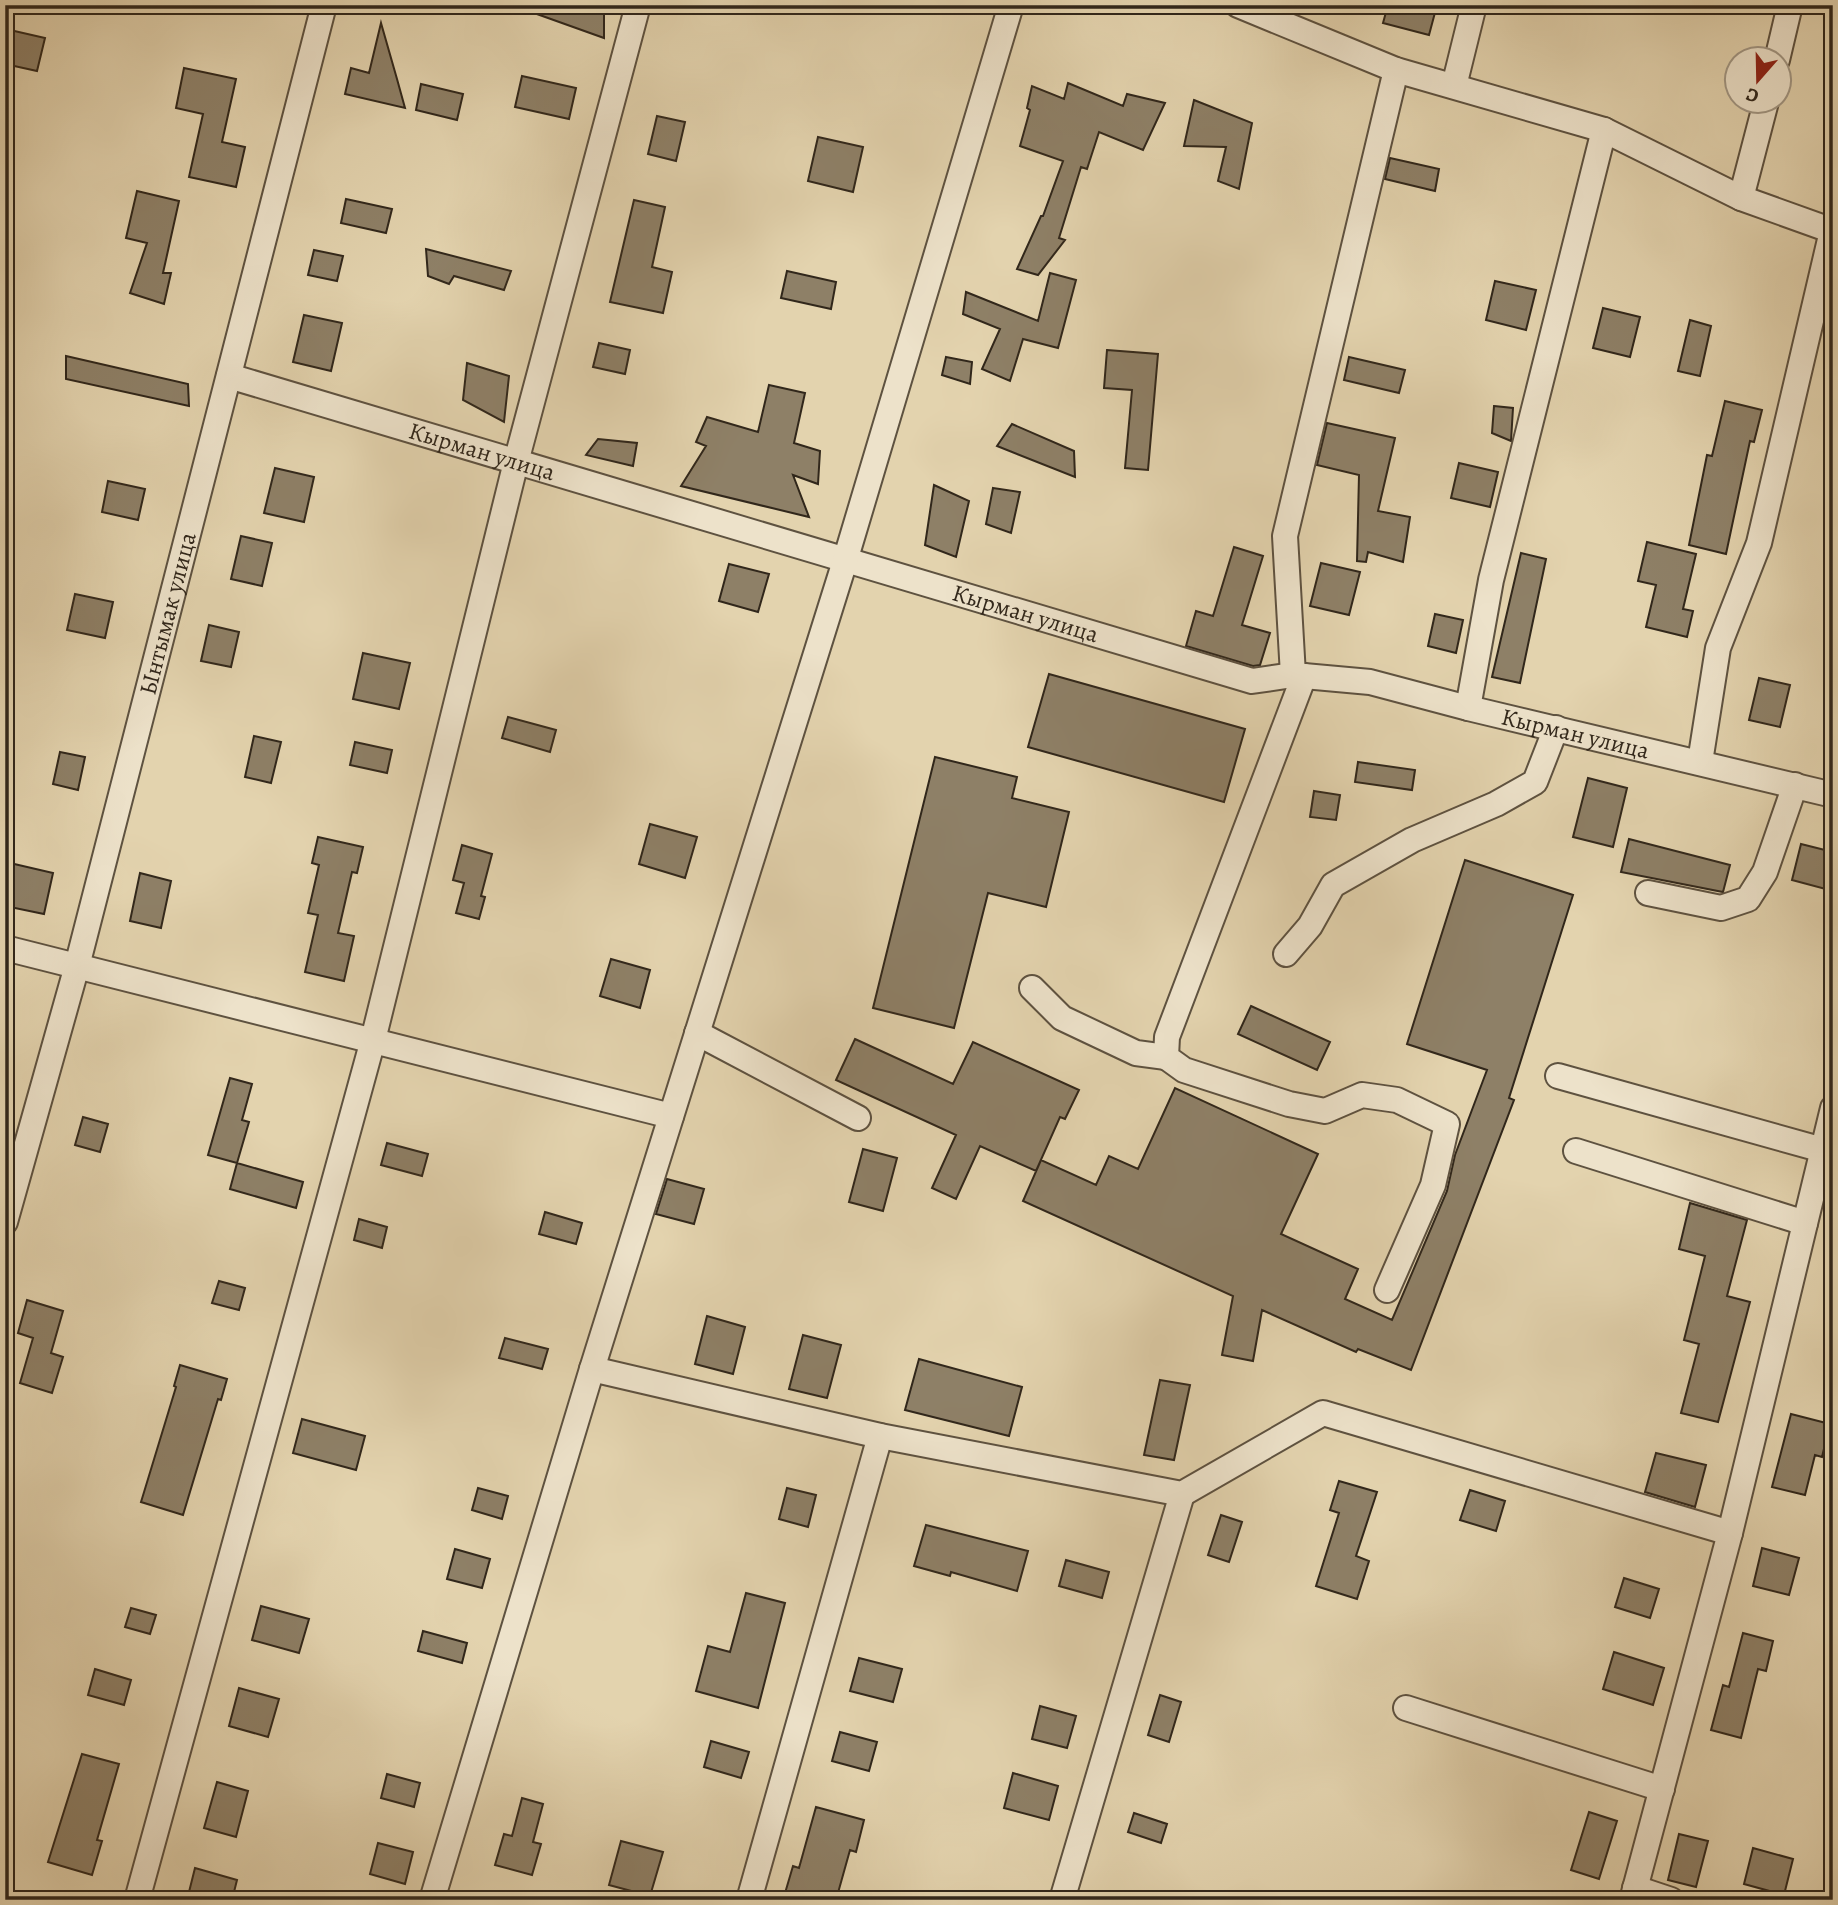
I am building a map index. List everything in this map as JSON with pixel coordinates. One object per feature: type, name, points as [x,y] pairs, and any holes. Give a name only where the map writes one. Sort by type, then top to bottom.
[{"type":"street","name":"Ынтымак улица","points":[[5,1222],[77,966],[324,5]]},
{"type":"street","points":[[137,1900],[373,1040],[516,462],[638,5]]},
{"type":"street","points":[[432,1900],[592,1369],[845,561],[1011,5]]},
{"type":"street","points":[[1238,5],[1396,70],[1604,130],[1741,198],[1832,231],[1759,543],[1718,648],[1700,762]]},
{"type":"street","points":[[1454,86],[1475,5]]},
{"type":"street","points":[[1780,46],[1790,5]]},
{"type":"street","points":[[1166,1057],[1167,1037],[1298,676],[1285,536],[1396,70]]},
{"type":"street","points":[[1741,198],[1762,116]]},
{"type":"street","points":[[1468,708],[1491,580],[1604,130]]},
{"type":"street","name":"Кырман улица","points":[[229,376],[1252,681],[1298,676],[1370,682],[1833,795]]},
{"type":"street","points":[[1286,954],[1310,926],[1333,884],[1412,840],[1496,804],[1535,782],[1556,728]]},
{"type":"street","points":[[1648,892],[1721,908],[1748,899],[1765,872],[1795,785]]},
{"type":"street","points":[[5,948],[671,1116]]},
{"type":"street","points":[[1032,988],[1062,1018],[1136,1053],[1166,1057],[1184,1070],[1289,1104],[1325,1111],[1362,1095],[1397,1100],[1447,1124],[1433,1185],[1387,1290]]},
{"type":"street","points":[[697,1033],[858,1118]]},
{"type":"street","points":[[1558,1076],[1823,1150]]},
{"type":"street","points":[[1671,1900],[1633,1894],[1730,1533],[1833,1108]]},
{"type":"street","points":[[1576,1151],[1805,1223]]},
{"type":"street","points":[[592,1369],[880,1436],[1182,1494],[1323,1413],[1730,1533]]},
{"type":"street","points":[[749,1900],[880,1436]]},
{"type":"street","points":[[1062,1900],[1182,1494]]},
{"type":"street","points":[[1406,1708],[1662,1789]]},
{"type":"building","points":[[520,5],[604,5],[604,38],[520,8]]},
{"type":"building","points":[[1388,5],[1437,5],[1429,35],[1383,23]]},
{"type":"building","points":[[381,23],[405,108],[345,94],[351,68],[369,73]]},
{"type":"building","points":[[10,30],[45,38],[37,71],[5,64]]},
{"type":"building","points":[[184,68],[236,79],[222,142],[245,147],[236,187],[189,177],[203,114],[176,108]]},
{"type":"building","points":[[522,76],[576,88],[569,119],[515,107]]},
{"type":"building","points":[[1068,83],[1123,106],[1127,94],[1165,103],[1143,150],[1099,132],[1087,169],[1081,167],[1059,238],[1065,240],[1038,275],[1017,269],[1043,216],[1063,161],[1020,146],[1030,110],[1027,108],[1032,86],[1064,99]]},
{"type":"building","points":[[421,84],[463,94],[457,120],[416,110]]},
{"type":"building","points":[[1194,100],[1252,123],[1239,189],[1218,181],[1226,147],[1184,146]]},
{"type":"building","points":[[657,116],[685,122],[676,161],[648,154]]},
{"type":"building","points":[[818,137],[863,147],[853,192],[808,181]]},
{"type":"building","points":[[1390,158],[1439,169],[1435,191],[1385,179]]},
{"type":"building","points":[[137,191],[179,201],[163,273],[171,273],[164,304],[130,293],[147,243],[126,238]]},
{"type":"building","points":[[346,199],[392,209],[386,233],[341,223]]},
{"type":"building","points":[[634,200],[665,207],[652,267],[672,272],[663,313],[610,302]]},
{"type":"building","points":[[426,249],[511,271],[504,290],[454,276],[449,284],[428,276]]},
{"type":"building","points":[[314,250],[343,256],[337,281],[308,275]]},
{"type":"building","points":[[787,271],[836,282],[831,309],[781,298]]},
{"type":"building","points":[[1050,273],[1076,280],[1058,348],[1023,339],[1010,381],[982,369],[1000,329],[963,314],[966,292],[1038,321]]},
{"type":"building","points":[[1495,281],[1536,290],[1526,330],[1486,320]]},
{"type":"building","points":[[1603,308],[1640,317],[1630,357],[1593,348]]},
{"type":"building","points":[[304,315],[342,323],[331,371],[293,362]]},
{"type":"building","points":[[1690,320],[1711,326],[1700,376],[1678,371]]},
{"type":"building","points":[[599,343],[630,350],[625,374],[593,367]]},
{"type":"building","points":[[1107,350],[1158,354],[1148,470],[1125,468],[1132,390],[1104,388]]},
{"type":"building","points":[[66,356],[188,384],[189,406],[66,379]]},
{"type":"building","points":[[946,357],[972,362],[970,384],[942,375]]},
{"type":"building","points":[[1349,357],[1405,370],[1399,393],[1344,380]]},
{"type":"building","points":[[467,363],[509,376],[504,422],[463,400]]},
{"type":"building","points":[[769,385],[805,393],[794,443],[820,451],[818,484],[793,475],[809,517],[681,486],[706,446],[696,442],[707,417],[758,432]]},
{"type":"building","points":[[1725,401],[1762,410],[1754,442],[1750,441],[1726,554],[1689,545],[1707,455],[1712,456]]},
{"type":"building","points":[[1494,406],[1513,408],[1511,441],[1492,433]]},
{"type":"building","points":[[1327,423],[1395,438],[1378,511],[1410,517],[1403,562],[1368,552],[1366,562],[1357,561],[1359,475],[1317,465]]},
{"type":"building","points":[[1012,424],[1074,451],[1075,477],[997,446]]},
{"type":"building","points":[[598,439],[637,443],[633,466],[586,455]]},
{"type":"building","points":[[1459,463],[1498,472],[1490,507],[1451,498]]},
{"type":"building","points":[[275,468],[314,477],[304,522],[264,513]]},
{"type":"building","points":[[108,481],[145,489],[138,520],[102,512]]},
{"type":"building","points":[[934,485],[969,501],[956,557],[925,545]]},
{"type":"building","points":[[993,488],[1020,492],[1011,533],[986,524]]},
{"type":"building","points":[[241,536],[272,543],[262,586],[231,579]]},
{"type":"building","points":[[1647,542],[1696,554],[1683,609],[1693,611],[1687,637],[1646,627],[1656,585],[1638,581]]},
{"type":"building","points":[[1234,547],[1263,556],[1242,625],[1270,633],[1260,665],[1253,666],[1186,646],[1196,611],[1213,616]]},
{"type":"building","points":[[1521,553],[1546,559],[1520,683],[1492,677]]},
{"type":"building","points":[[1321,563],[1360,572],[1349,615],[1310,606]]},
{"type":"building","points":[[729,564],[769,574],[758,612],[719,601]]},
{"type":"building","points":[[75,594],[113,602],[105,638],[67,630]]},
{"type":"building","points":[[1435,614],[1463,620],[1456,653],[1428,646]]},
{"type":"building","points":[[209,625],[239,632],[231,667],[201,661]]},
{"type":"building","points":[[363,653],[410,663],[399,709],[353,699]]},
{"type":"building","points":[[1049,674],[1245,729],[1224,802],[1028,747]]},
{"type":"building","points":[[1759,678],[1790,685],[1780,727],[1749,720]]},
{"type":"building","points":[[508,717],[556,730],[550,752],[502,738]]},
{"type":"building","points":[[254,736],[281,742],[271,783],[245,777]]},
{"type":"building","points":[[355,742],[392,750],[387,773],[350,765]]},
{"type":"building","points":[[60,752],[85,757],[78,790],[53,784]]},
{"type":"building","points":[[935,757],[1017,777],[1012,798],[1069,812],[1046,907],[988,893],[954,1028],[873,1008]]},
{"type":"building","points":[[1358,762],[1415,770],[1412,790],[1355,782]]},
{"type":"building","points":[[1588,778],[1627,788],[1613,847],[1573,837]]},
{"type":"building","points":[[1314,791],[1340,795],[1336,820],[1310,817]]},
{"type":"building","points":[[650,824],[697,837],[685,878],[639,864]]},
{"type":"building","points":[[318,837],[363,847],[357,873],[352,872],[338,933],[354,936],[344,981],[305,972],[318,915],[308,913],[319,865],[312,863]]},
{"type":"building","points":[[1629,839],[1730,865],[1723,892],[1621,872]]},
{"type":"building","points":[[1801,844],[1833,852],[1833,891],[1792,880]]},
{"type":"building","points":[[462,845],[492,854],[481,896],[485,897],[479,919],[456,913],[464,883],[453,880]]},
{"type":"building","points":[[1465,860],[1573,895],[1509,1098],[1514,1100],[1411,1370],[1358,1349],[1356,1352],[1262,1310],[1253,1361],[1222,1355],[1233,1296],[1023,1201],[1041,1160],[1096,1185],[1109,1156],[1138,1169],[1175,1088],[1318,1154],[1281,1234],[1358,1269],[1345,1299],[1392,1320],[1447,1191],[1455,1155],[1487,1070],[1407,1044]]},
{"type":"building","points":[[10,863],[53,873],[44,914],[5,906],[5,886]]},
{"type":"building","points":[[140,873],[171,881],[161,928],[130,921]]},
{"type":"building","points":[[611,959],[650,970],[640,1008],[600,996]]},
{"type":"building","points":[[1251,1006],[1330,1042],[1317,1070],[1238,1034]]},
{"type":"building","points":[[855,1039],[953,1084],[973,1042],[1079,1090],[1065,1119],[1060,1117],[1036,1171],[980,1146],[956,1199],[932,1188],[956,1135],[836,1080]]},
{"type":"building","points":[[230,1078],[252,1084],[242,1120],[249,1122],[237,1163],[208,1155]]},
{"type":"building","points":[[83,1117],[108,1124],[100,1152],[75,1145]]},
{"type":"building","points":[[387,1143],[428,1154],[422,1176],[381,1165]]},
{"type":"building","points":[[863,1149],[897,1158],[883,1211],[849,1202]]},
{"type":"building","points":[[237,1163],[303,1182],[296,1208],[230,1189]]},
{"type":"building","points":[[667,1179],[704,1189],[694,1224],[656,1214]]},
{"type":"building","points":[[1690,1203],[1747,1220],[1727,1296],[1750,1302],[1718,1422],[1681,1413],[1699,1344],[1684,1340],[1705,1256],[1679,1249]]},
{"type":"building","points":[[545,1212],[582,1223],[576,1244],[539,1234]]},
{"type":"building","points":[[359,1219],[387,1227],[382,1248],[354,1240]]},
{"type":"building","points":[[219,1281],[245,1288],[239,1310],[212,1303]]},
{"type":"building","points":[[27,1300],[63,1311],[51,1353],[63,1357],[52,1393],[20,1383],[33,1338],[18,1333]]},
{"type":"building","points":[[707,1316],[745,1327],[733,1374],[695,1364]]},
{"type":"building","points":[[803,1335],[841,1345],[827,1398],[789,1389]]},
{"type":"building","points":[[505,1338],[548,1349],[542,1369],[499,1358]]},
{"type":"building","points":[[919,1359],[1022,1387],[1009,1436],[905,1410]]},
{"type":"building","points":[[180,1365],[227,1379],[221,1400],[218,1399],[183,1515],[141,1502],[176,1387],[174,1386]]},
{"type":"building","points":[[1160,1380],[1190,1385],[1174,1460],[1144,1455]]},
{"type":"building","points":[[1791,1414],[1830,1424],[1822,1457],[1815,1455],[1805,1495],[1772,1487]]},
{"type":"building","points":[[302,1419],[365,1436],[356,1470],[293,1453]]},
{"type":"building","points":[[1656,1453],[1706,1465],[1695,1507],[1645,1492]]},
{"type":"building","points":[[1339,1481],[1377,1492],[1356,1556],[1369,1561],[1357,1599],[1316,1586],[1339,1513],[1330,1510]]},
{"type":"building","points":[[478,1488],[508,1496],[502,1519],[472,1510]]},
{"type":"building","points":[[787,1488],[816,1495],[808,1527],[779,1519]]},
{"type":"building","points":[[1470,1490],[1505,1501],[1496,1531],[1460,1520]]},
{"type":"building","points":[[1221,1515],[1242,1522],[1229,1562],[1208,1555]]},
{"type":"building","points":[[926,1525],[1028,1551],[1017,1591],[951,1572],[950,1576],[914,1566]]},
{"type":"building","points":[[1762,1548],[1799,1558],[1789,1595],[1753,1586]]},
{"type":"building","points":[[455,1549],[490,1559],[482,1588],[447,1579]]},
{"type":"building","points":[[1066,1560],[1109,1572],[1102,1598],[1059,1586]]},
{"type":"building","points":[[1624,1578],[1659,1589],[1650,1618],[1615,1607]]},
{"type":"building","points":[[746,1593],[785,1603],[758,1708],[696,1691],[708,1646],[730,1652]]},
{"type":"building","points":[[261,1606],[309,1619],[299,1653],[252,1640]]},
{"type":"building","points":[[131,1608],[156,1615],[150,1634],[125,1627]]},
{"type":"building","points":[[423,1631],[467,1643],[462,1663],[418,1651]]},
{"type":"building","points":[[1743,1633],[1773,1641],[1766,1671],[1758,1669],[1741,1738],[1711,1730],[1723,1685],[1729,1687]]},
{"type":"building","points":[[1614,1652],[1664,1668],[1653,1705],[1603,1689]]},
{"type":"building","points":[[859,1658],[902,1669],[893,1702],[850,1691]]},
{"type":"building","points":[[95,1669],[131,1680],[124,1705],[88,1695]]},
{"type":"building","points":[[239,1688],[279,1699],[268,1737],[229,1726]]},
{"type":"building","points":[[1160,1695],[1181,1702],[1169,1742],[1148,1735]]},
{"type":"building","points":[[1040,1706],[1076,1716],[1067,1748],[1032,1739]]},
{"type":"building","points":[[840,1732],[877,1742],[869,1771],[832,1761]]},
{"type":"building","points":[[711,1741],[749,1752],[741,1778],[704,1767]]},
{"type":"building","points":[[82,1754],[119,1764],[97,1840],[102,1841],[92,1875],[48,1862]]},
{"type":"building","points":[[1013,1773],[1058,1786],[1049,1820],[1004,1808]]},
{"type":"building","points":[[387,1774],[420,1783],[414,1807],[381,1798]]},
{"type":"building","points":[[217,1782],[248,1791],[236,1837],[204,1828]]},
{"type":"building","points":[[522,1798],[543,1804],[533,1842],[541,1844],[532,1875],[495,1865],[504,1834],[512,1836]]},
{"type":"building","points":[[816,1807],[864,1820],[856,1852],[850,1850],[836,1900],[783,1900],[793,1866],[799,1868]]},
{"type":"building","points":[[1589,1812],[1617,1821],[1599,1879],[1571,1870]]},
{"type":"building","points":[[1134,1813],[1167,1824],[1161,1843],[1128,1832]]},
{"type":"building","points":[[1679,1834],[1708,1841],[1696,1887],[1668,1880]]},
{"type":"building","points":[[621,1841],[663,1852],[650,1896],[609,1885]]},
{"type":"building","points":[[378,1843],[413,1852],[405,1884],[370,1874]]},
{"type":"building","points":[[1753,1848],[1793,1859],[1784,1895],[1744,1884]]},
{"type":"building","points":[[195,1868],[237,1880],[232,1900],[187,1900]]}]
